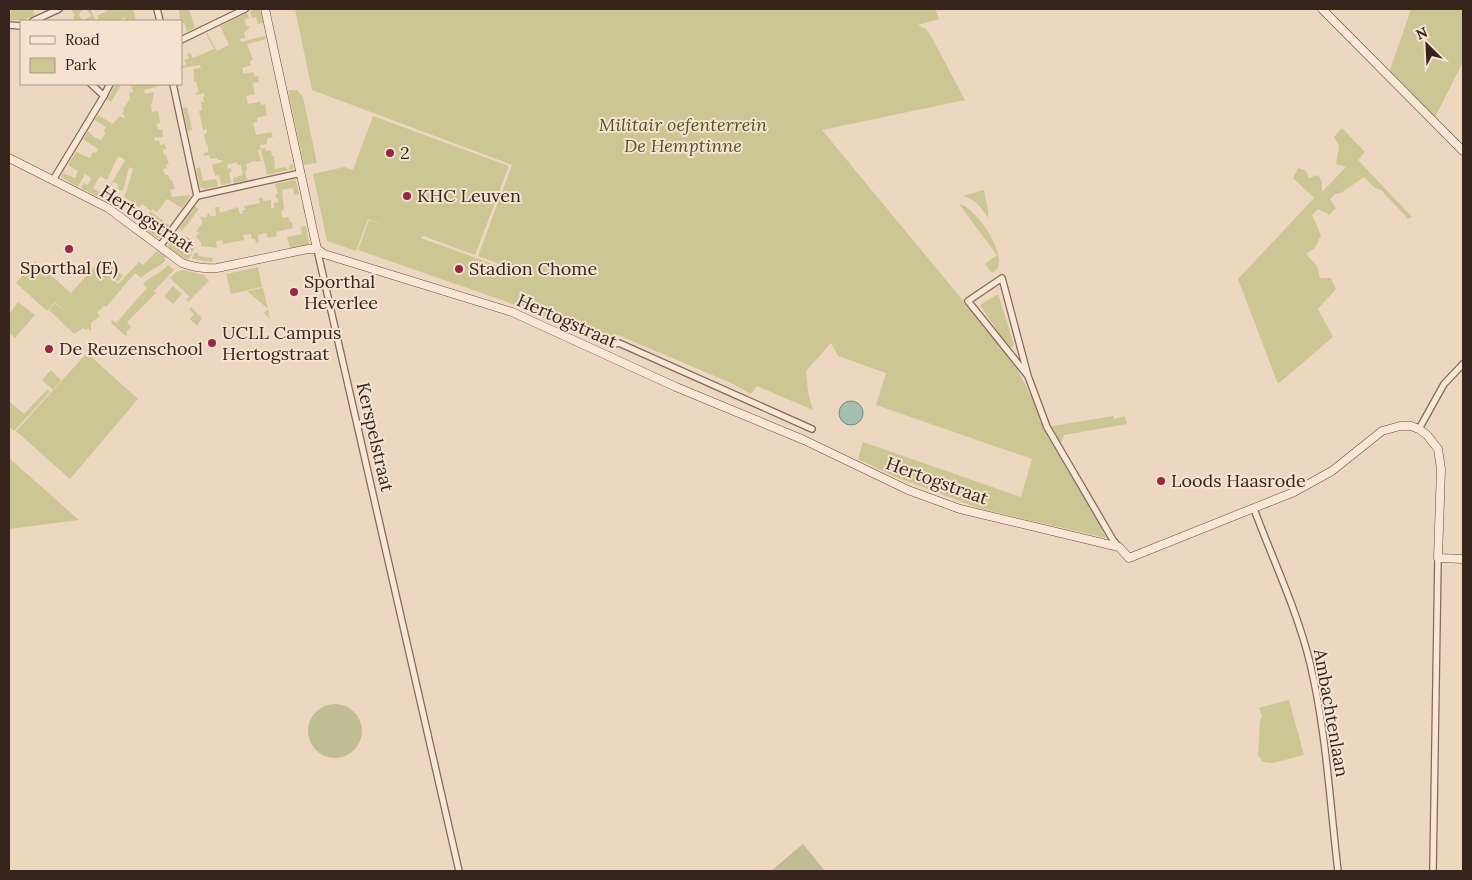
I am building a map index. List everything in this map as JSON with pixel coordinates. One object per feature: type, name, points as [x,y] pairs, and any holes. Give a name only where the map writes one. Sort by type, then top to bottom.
[{"type":"street","points":[[36,20],[59,9]]},
{"type":"street","points":[[182,40],[245,9]]},
{"type":"street","name":"Kerspelstraat","points":[[265,9],[300,174],[459,871]]},
{"type":"street","points":[[1322,9],[1463,151]]},
{"type":"street","points":[[92,85],[104,96]]},
{"type":"street","points":[[53,180],[110,85]]},
{"type":"street","points":[[173,85],[197,196]]},
{"type":"street","name":"Hertogstraat","points":[[9,158],[108,208],[182,263],[214,268],[308,249],[317,249],[324,254],[512,312],[676,387],[804,440],[908,490],[960,509],[1120,547]]},
{"type":"street","points":[[160,246],[197,196],[300,174]]},
{"type":"street","points":[[1028,376],[968,301],[1002,278],[1028,376],[1047,427],[1113,540],[1129,558],[1294,492],[1332,471],[1382,431],[1400,426],[1411,426],[1419,429],[1433,441],[1438,449],[1440,462],[1433,871]]},
{"type":"street","points":[[614,344],[619,343],[812,428]]},
{"type":"street","points":[[1419,429],[1444,384],[1463,364]]},
{"type":"street","name":"Ambachtenlaan","points":[[1254,509],[1298,625],[1309,661],[1321,727],[1338,871]]},
{"type":"street","points":[[1438,558],[1463,559]]},
{"type":"green space","points":[[10,9],[32,9],[35,15],[23,20],[9,20]]},
{"type":"green space","points":[[71,9],[83,9],[79,14],[82,20],[75,20],[73,17],[75,15]]},
{"type":"green space","points":[[87,9],[90,9],[96,20],[84,20],[91,16]]},
{"type":"green space","points":[[108,9],[133,9],[136,20],[125,20],[125,17],[121,19],[96,20],[99,19],[97,16]]},
{"type":"green space","points":[[179,9],[189,9],[195,28],[187,32],[184,23],[180,20]]},
{"type":"green space","points":[[260,9],[263,23],[258,24],[256,17],[252,18],[250,11]]},
{"type":"green space","name":"Militair oefenterrein De Hemptinne","points":[[295,9],[936,9],[939,19],[918,25],[926,29],[931,36],[965,100],[822,130],[1013,361],[1047,427],[1113,416],[1114,419],[1125,416],[1127,424],[1064,435],[1059,448],[1106,538],[978,508],[893,476],[858,459],[863,442],[1021,497],[1032,459],[876,405],[886,373],[838,356],[831,343],[806,371],[808,392],[813,410],[757,386],[751,394],[731,383],[618,335],[608,348],[524,308],[358,250],[369,220],[392,228],[368,219],[356,251],[327,241],[313,174],[344,167],[353,170],[373,116],[509,166],[475,255],[423,236],[421,238],[523,275],[524,273],[478,256],[512,165],[312,90]]},
{"type":"green space","points":[[1411,9],[1463,9],[1463,62],[1433,121],[1388,76]]},
{"type":"green space","points":[[247,13],[249,18],[245,19],[246,26],[249,26],[249,28],[244,33],[245,38],[240,39],[241,42],[265,36],[266,39],[247,44],[253,60],[250,61],[251,65],[243,68],[243,74],[253,72],[255,77],[258,76],[259,82],[253,83],[255,94],[246,96],[248,104],[260,102],[261,105],[265,104],[267,115],[257,118],[257,122],[253,123],[256,135],[271,132],[273,137],[267,139],[267,144],[260,145],[261,149],[258,150],[261,161],[246,164],[247,180],[234,183],[233,178],[243,175],[241,165],[238,165],[237,162],[227,165],[228,169],[231,168],[229,173],[231,183],[221,185],[219,175],[215,176],[212,165],[222,162],[222,160],[217,158],[210,159],[209,155],[204,156],[204,153],[208,152],[204,134],[207,133],[207,129],[203,130],[199,111],[202,110],[201,102],[204,102],[203,97],[205,96],[204,93],[196,95],[195,93],[199,92],[196,82],[194,82],[193,69],[201,68],[200,65],[182,68],[182,64],[186,65],[184,60],[189,58],[187,54],[190,53],[193,58],[214,49],[207,33],[217,51],[229,45],[220,26]]},
{"type":"green space","points":[[115,85],[121,85],[111,102],[107,100]]},
{"type":"green space","points":[[131,85],[164,85],[144,90],[145,94],[154,92],[151,105],[152,112],[158,111],[160,123],[156,124],[159,130],[162,129],[163,137],[154,138],[155,141],[159,140],[160,145],[165,144],[166,149],[163,149],[164,155],[166,155],[169,164],[166,165],[167,168],[163,169],[165,175],[168,175],[170,180],[172,180],[175,189],[170,190],[172,197],[191,195],[182,208],[167,199],[157,212],[152,209],[151,212],[169,225],[164,233],[160,231],[164,225],[162,222],[157,220],[151,227],[161,236],[160,238],[157,238],[140,226],[151,211],[142,204],[140,207],[129,206],[132,202],[124,197],[133,169],[129,167],[123,191],[117,189],[119,185],[113,182],[107,196],[119,202],[114,207],[103,198],[125,160],[118,156],[107,180],[100,176],[93,188],[101,193],[98,197],[81,188],[83,183],[88,185],[91,178],[85,174],[78,187],[61,177],[63,173],[75,178],[78,171],[68,165],[76,152],[90,158],[93,152],[96,153],[98,149],[83,139],[88,131],[94,137],[101,140],[106,133],[104,132],[106,127],[95,120],[98,115],[113,124],[120,116],[124,118],[125,116],[121,113],[123,113],[123,109],[130,99],[129,93],[133,92]]},
{"type":"green space","points":[[288,90],[297,90],[303,97],[317,163],[304,165]]},
{"type":"green space","points":[[187,107],[192,130],[188,131],[183,108]]},
{"type":"green space","points":[[1342,128],[1365,152],[1358,160],[1412,217],[1408,219],[1381,190],[1375,188],[1364,177],[1330,199],[1336,208],[1329,215],[1318,209],[1312,215],[1321,235],[1315,248],[1306,254],[1317,266],[1320,278],[1331,278],[1336,289],[1318,309],[1333,337],[1278,384],[1238,279],[1314,198],[1293,178],[1298,168],[1306,171],[1309,178],[1318,175],[1322,182],[1322,192],[1346,167],[1336,164],[1339,146],[1334,137]]},
{"type":"green space","points":[[265,148],[266,151],[271,150],[272,156],[274,156],[275,169],[286,167],[289,170],[267,175],[261,149]]},
{"type":"green space","points":[[293,164],[293,169],[289,170],[290,165]]},
{"type":"green space","points":[[200,167],[203,181],[216,179],[218,186],[204,189],[200,187],[196,169]]},
{"type":"green space","points":[[296,181],[299,194],[294,195],[293,188],[282,190],[284,210],[281,211],[282,218],[288,217],[290,222],[292,222],[293,228],[276,232],[277,236],[268,238],[266,233],[258,235],[259,242],[256,243],[255,239],[252,239],[251,234],[243,235],[244,240],[223,244],[222,240],[216,241],[217,248],[201,246],[201,242],[196,237],[199,233],[196,231],[202,224],[200,218],[202,216],[205,218],[209,213],[210,216],[216,216],[215,207],[219,207],[220,213],[238,207],[240,214],[245,210],[244,206],[260,203],[259,198],[262,198],[263,201],[271,200],[271,208],[274,208],[274,203],[279,202],[275,195],[278,194],[275,184]]},
{"type":"green space","points":[[984,190],[988,218],[977,204],[971,199],[962,196]]},
{"type":"green space","points":[[959,204],[972,212],[992,239],[999,257],[999,264],[998,268],[992,273],[985,264],[997,255]]},
{"type":"green space","points":[[195,206],[199,209],[182,231],[179,228]]},
{"type":"green space","points":[[306,226],[309,243],[290,248],[287,237],[302,234],[301,227]]},
{"type":"green space","points":[[173,236],[177,239],[173,245],[180,249],[188,241],[185,238],[186,236],[193,241],[191,244],[195,247],[189,259],[185,259],[169,247],[168,244]]},
{"type":"green space","points":[[157,251],[165,256],[165,261],[141,278],[135,273],[106,307],[104,306],[97,313],[100,316],[91,323],[91,331],[88,328],[86,330],[83,328],[74,334],[49,310],[55,303],[69,315],[55,302],[47,311],[16,283],[35,261],[71,293],[96,265],[118,284],[139,262],[143,265]]},
{"type":"green space","points":[[194,253],[198,253],[198,256],[213,258],[212,262],[192,259]]},
{"type":"green space","points":[[111,265],[123,276],[118,282],[105,270]]},
{"type":"green space","points":[[168,265],[174,270],[154,291],[156,293],[127,322],[131,327],[126,332],[126,336],[111,323],[112,320],[116,323],[147,288],[143,284]]},
{"type":"green space","points":[[258,267],[262,287],[231,294],[226,274]]},
{"type":"green space","points":[[183,270],[204,275],[209,281],[188,302],[186,300],[190,297],[170,278],[176,272]]},
{"type":"green space","points":[[173,286],[182,294],[173,304],[164,296]]},
{"type":"green space","points":[[263,288],[268,309],[247,291]]},
{"type":"green space","points":[[998,294],[1014,345],[1012,347],[1008,347],[980,305]]},
{"type":"green space","points":[[18,302],[35,315],[15,338],[9,333],[9,314]]},
{"type":"green space","points":[[191,307],[202,318],[197,326],[190,319],[194,314],[189,309]]},
{"type":"green space","points":[[268,309],[270,319],[264,313]]},
{"type":"green space","points":[[87,353],[138,399],[70,479],[16,431]]},
{"type":"green space","points":[[51,370],[61,380],[53,390],[42,380]]},
{"type":"green space","points":[[47,390],[50,392],[14,431],[9,426],[9,401],[24,414]]},
{"type":"green space","points":[[9,458],[79,520],[9,529]]},
{"type":"green space","points":[[1289,700],[1304,755],[1273,763],[1263,762],[1258,755],[1262,716],[1259,708]]},
{"type":"shaded area","points":[[851,401],[856,402],[862,408],[862,418],[856,424],[851,425],[846,424],[840,418],[839,413],[840,408],[846,402]]},
{"type":"shaded area","points":[[335,704],[345,706],[354,712],[360,721],[362,731],[360,741],[354,750],[345,756],[335,758],[325,756],[316,750],[310,741],[308,731],[310,721],[316,712],[325,706]]},
{"type":"shaded area","points":[[803,844],[825,871],[771,871]]},
{"type":"place","name":"2","points":[[390,153]]},
{"type":"place","name":"KHC Leuven","points":[[407,196]]},
{"type":"place","name":"Sporthal (E)","points":[[69,249]]},
{"type":"place","name":"Stadion Chome","points":[[459,269]]},
{"type":"place","name":"Sporthal Heverlee","points":[[294,292]]},
{"type":"place","name":"UCLL Campus Hertogstraat","points":[[212,343]]},
{"type":"place","name":"De Reuzenschool","points":[[49,349]]},
{"type":"place","name":"Loods Haasrode","points":[[1161,481]]}]
